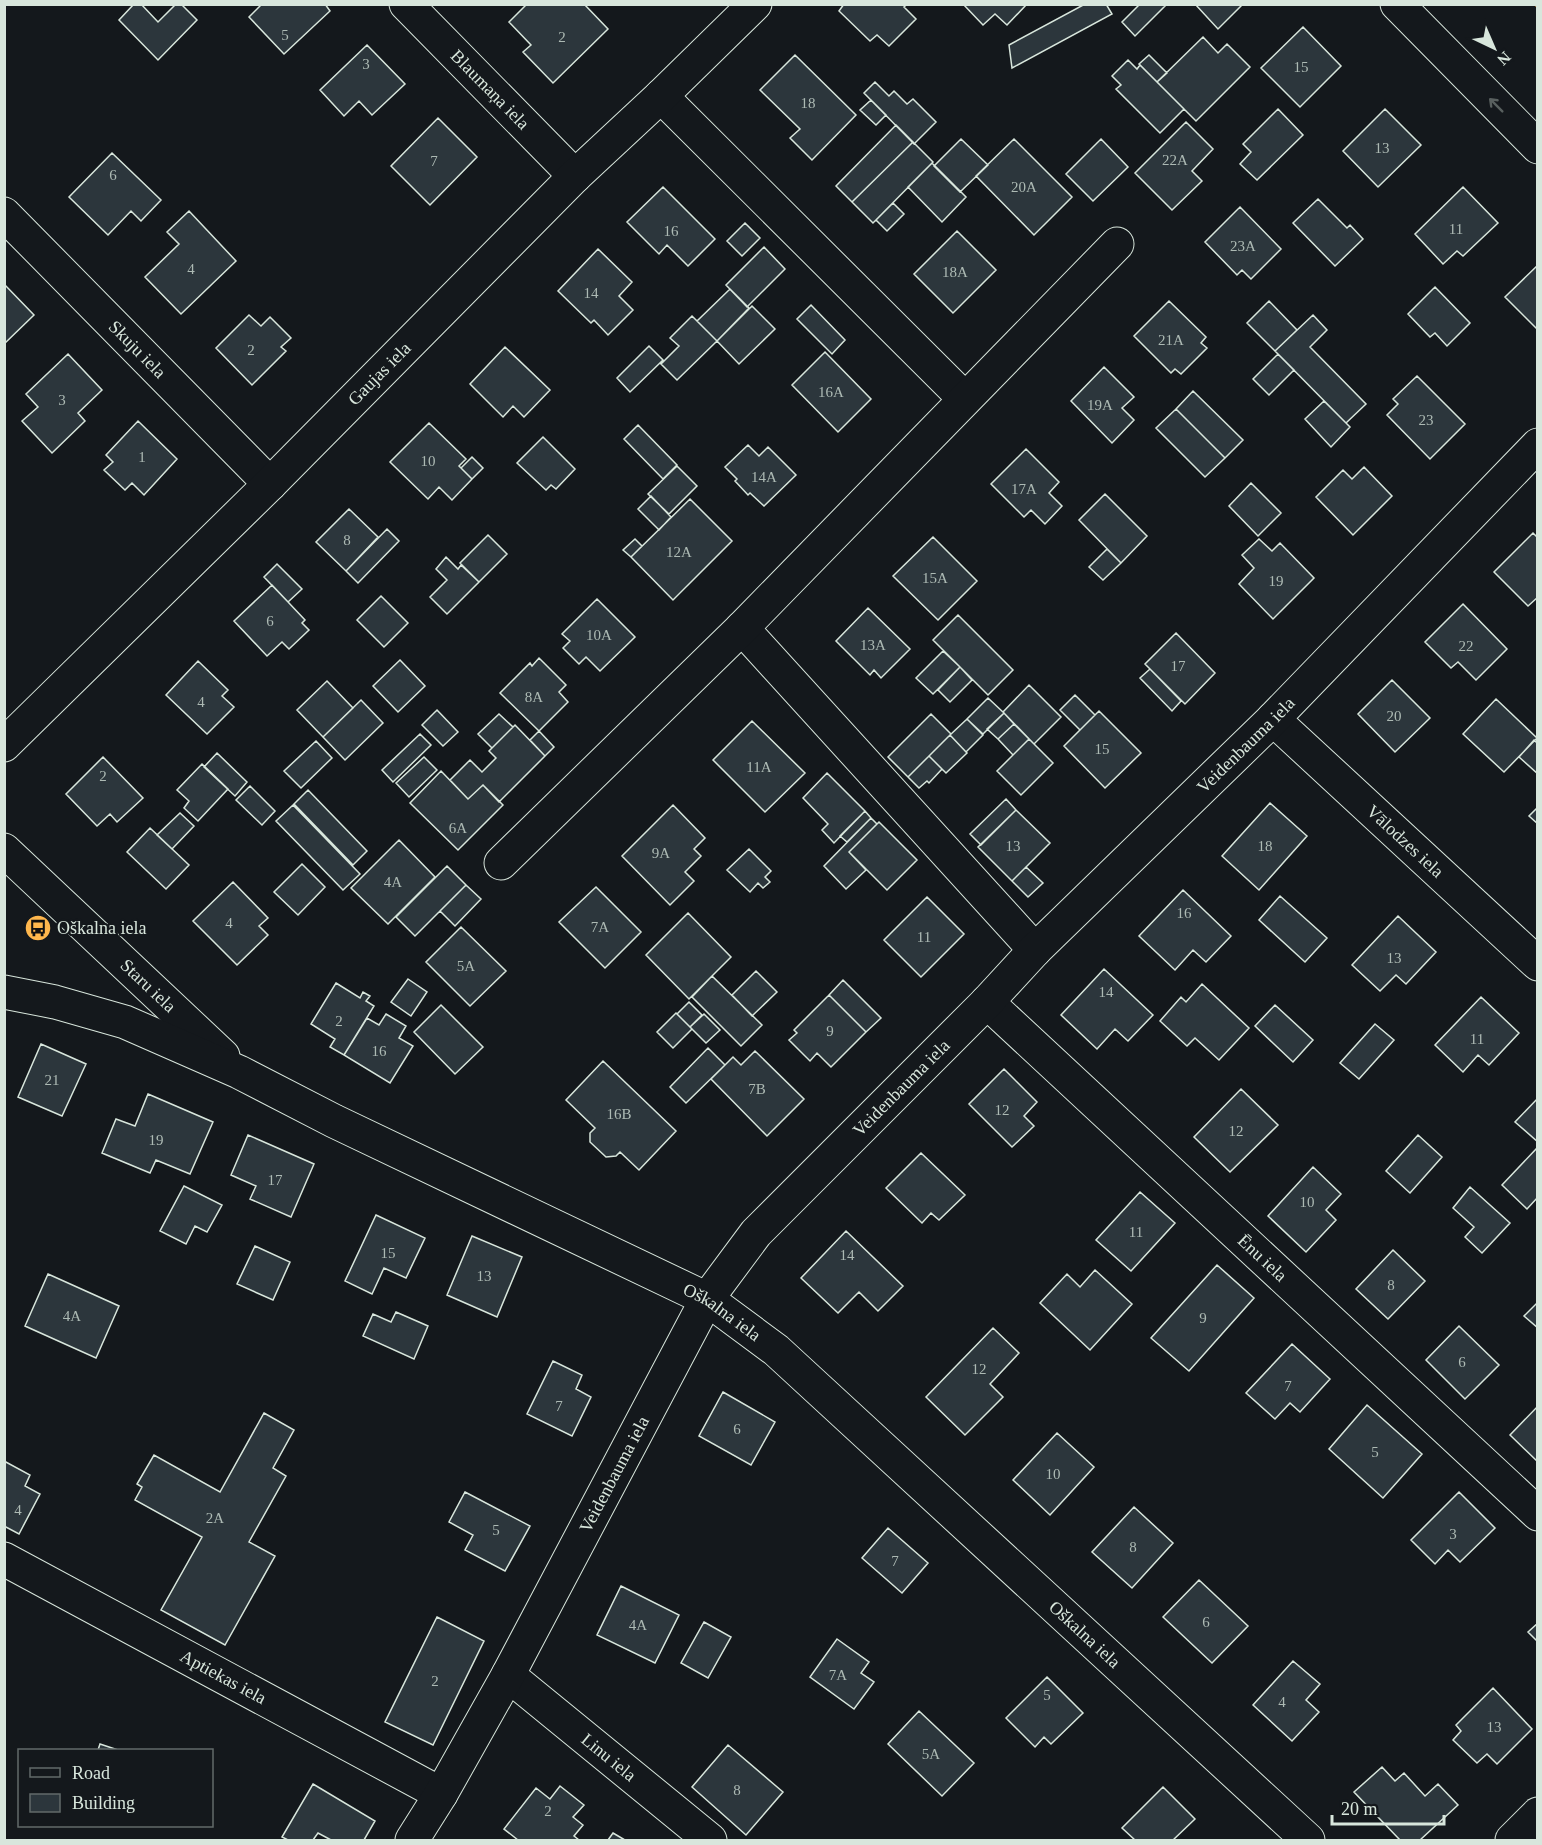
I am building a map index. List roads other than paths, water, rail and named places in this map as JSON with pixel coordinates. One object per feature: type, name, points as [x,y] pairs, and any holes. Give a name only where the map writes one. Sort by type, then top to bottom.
[{"type":"street","name":"Blaumaņa iela","points":[[406,4],[575,176]]},
{"type":"street","name":"Gaujas iela","points":[[4,745],[270,484],[575,176],[755,4]]},
{"type":"street","points":[[1397,4],[1538,147]]},
{"type":"street","points":[[661,96],[965,399]]},
{"type":"street","name":"Skuju iela","points":[[4,214],[270,484]]},
{"type":"street","points":[[501,863],[742,628],[1117,244]]},
{"type":"street","name":"Veidenbauma iela","points":[[412,1840],[441,1794],[508,1675],[707,1299],[756,1233],[987,1002],[1035,950],[1273,719],[1538,445]]},
{"type":"street","points":[[742,628],[1035,950]]},
{"type":"street","name":"Vālodzes iela","points":[[1273,719],[1538,964]]},
{"type":"street","name":"Staru iela","points":[[4,850],[239,1072]]},
{"type":"street","name":"Oškalna iela","points":[[4,992],[55,1002],[125,1022],[239,1072],[334,1121],[707,1299],[777,1350],[1308,1840]]},
{"type":"street","name":"Ēnu iela","points":[[987,1002],[1538,1514]]},
{"type":"street","name":"Aptiekas iela","points":[[4,1559],[441,1794]]},
{"type":"street","name":"Linu iela","points":[[508,1675],[710,1840]]},
{"type":"street","points":[[1512,1840],[1538,1814]]},
{"type":"place","name":"Oškalna iela","points":[[38,928]]}]
